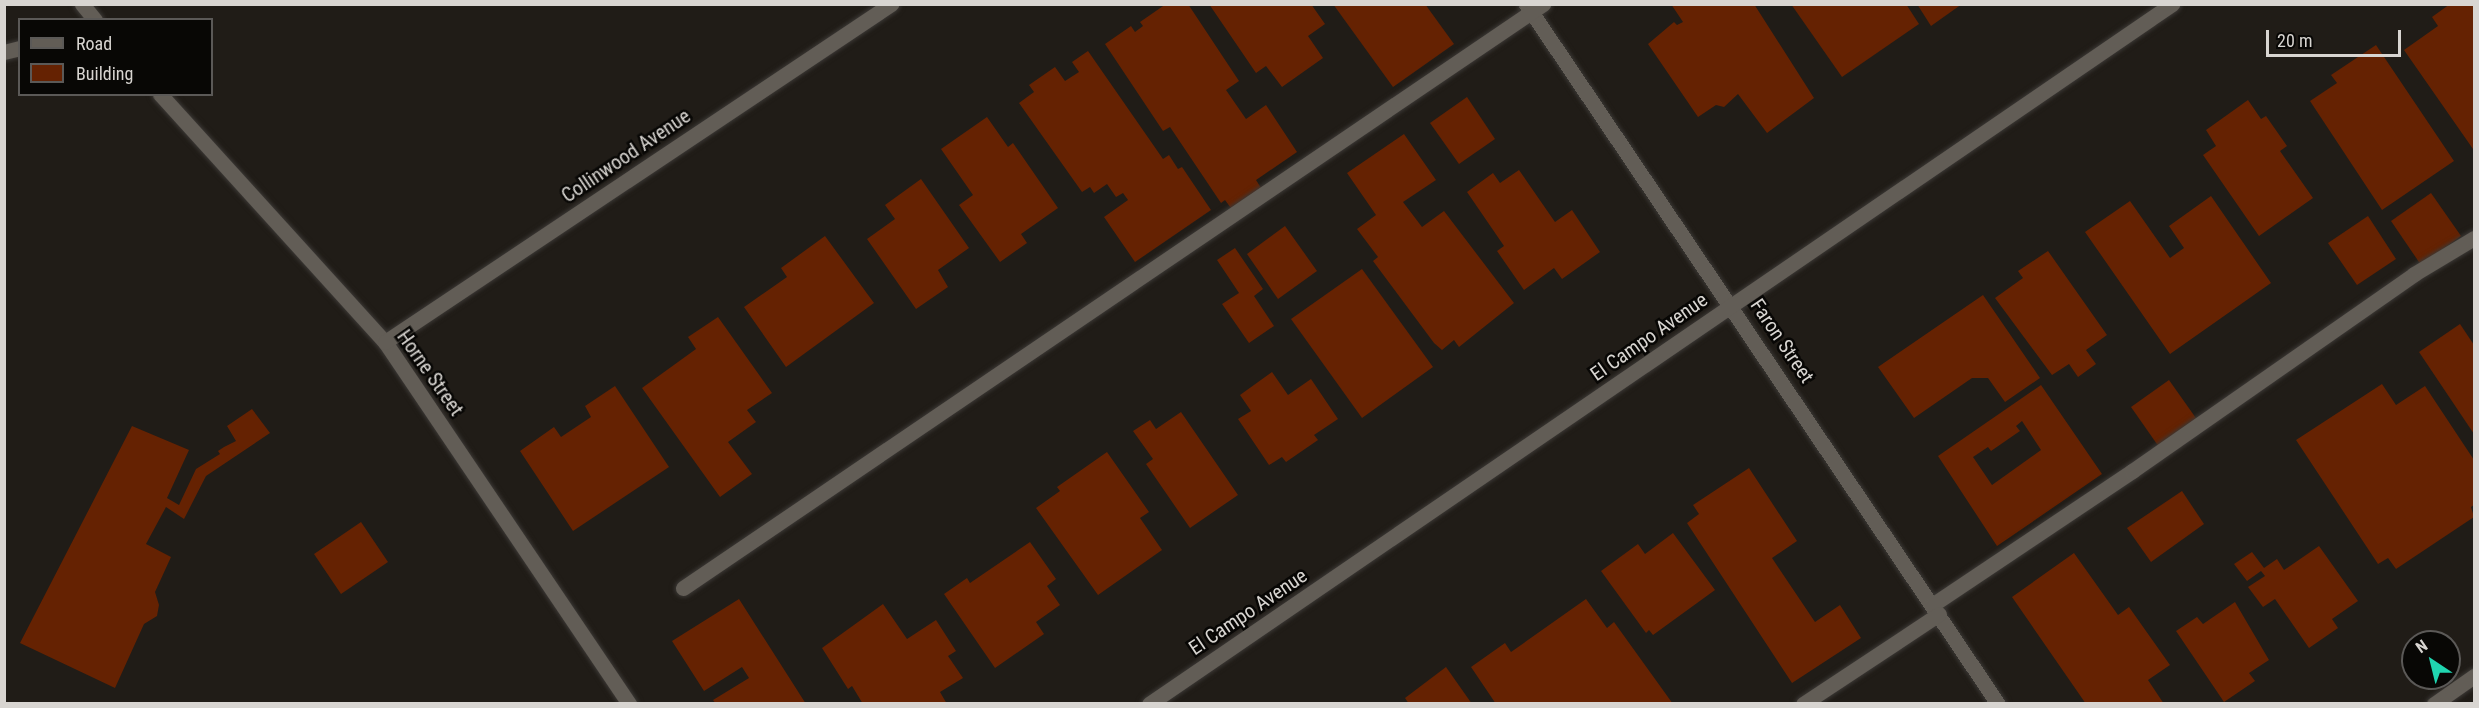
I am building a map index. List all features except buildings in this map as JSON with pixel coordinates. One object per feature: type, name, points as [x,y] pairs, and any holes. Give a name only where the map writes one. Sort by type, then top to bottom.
[{"type":"street","points":[[82,4],[93,18]]},
{"type":"street","name":"Collinwood Avenue","points":[[385,342],[891,4]]},
{"type":"street","name":"El Campo Avenue","points":[[1149,704],[2172,4]]},
{"type":"street","points":[[683,588],[1533,7]]},
{"type":"street","name":"Faron Street","points":[[1533,7],[1998,704]]},
{"type":"street","name":"Horne Street","points":[[162,96],[385,342],[629,704]]},
{"type":"street","points":[[1803,704],[2414,274],[2475,238]]},
{"type":"street","points":[[2434,704],[2475,676]]}]
